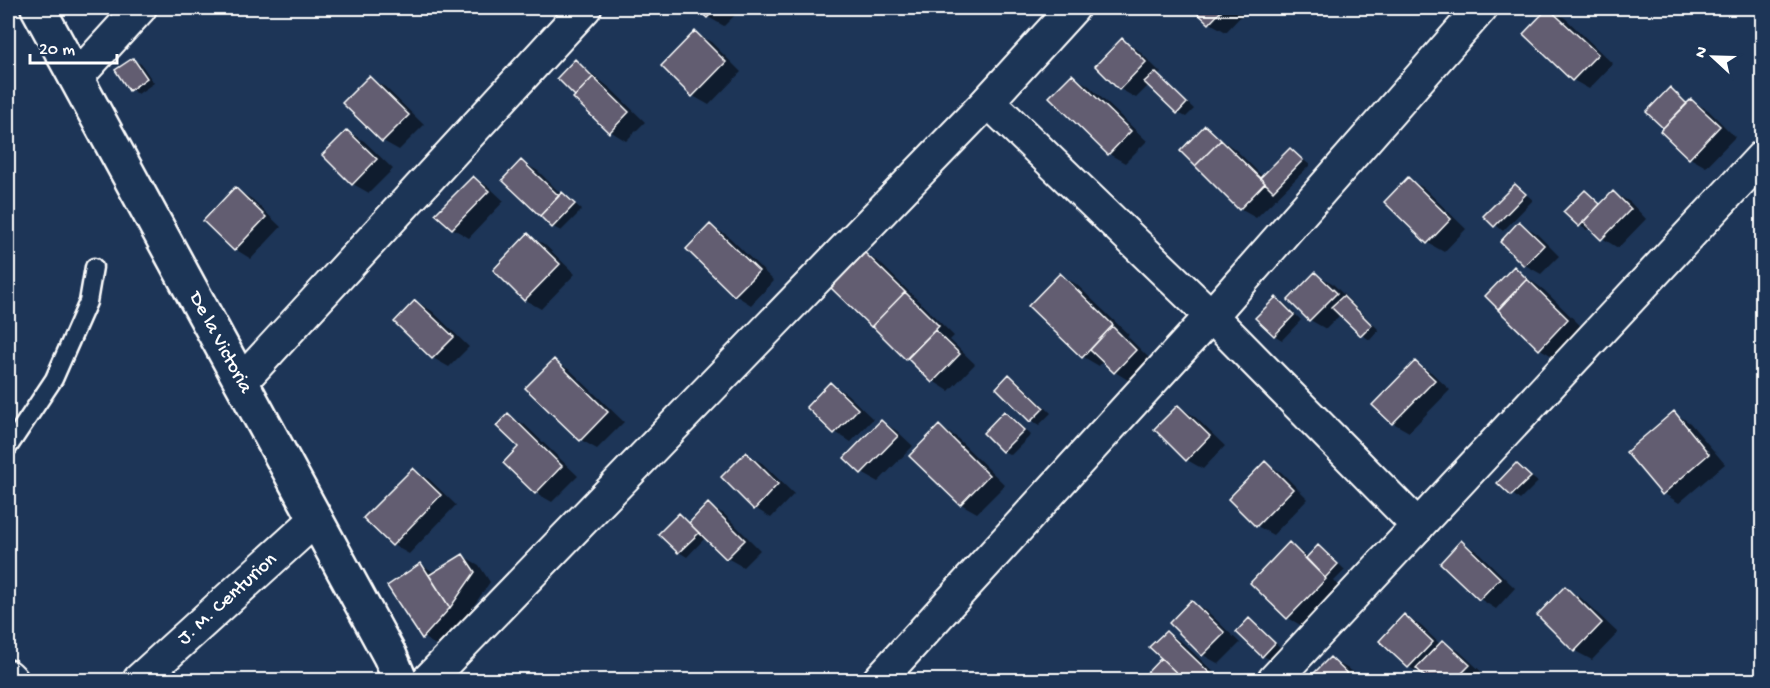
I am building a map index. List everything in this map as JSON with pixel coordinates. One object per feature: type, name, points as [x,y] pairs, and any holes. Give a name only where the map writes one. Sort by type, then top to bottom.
[{"type":"main road","name":"De la Victoria","points":[[38,8],[390,656],[400,681]]},
{"type":"street","points":[[76,78],[140,8]]},
{"type":"street","points":[[241,382],[585,8]]},
{"type":"street","points":[[428,681],[988,101],[1073,8]]},
{"type":"street","points":[[879,681],[1211,316],[1481,8]]},
{"type":"street","points":[[988,101],[1211,316],[1418,526]]},
{"type":"street","points":[[1274,681],[1762,157]]},
{"type":"street","name":"J. M. Centurion","points":[[139,681],[316,519]]},
{"type":"street","points":[[8,676],[12,681]]},
{"type":"lane","points":[[8,448],[54,379],[88,302],[94,267]]},
{"type":"building","points":[[696,8],[717,8],[707,18]]},
{"type":"building","points":[[1192,8],[1224,8],[1209,24]]},
{"type":"building","points":[[1548,8],[1598,54],[1572,81],[1523,34]]},
{"type":"building","points":[[695,31],[726,62],[692,97],[661,66]]},
{"type":"building","points":[[1122,38],[1146,62],[1119,90],[1095,66]]},
{"type":"building","points":[[133,58],[147,78],[129,91],[115,70]]},
{"type":"building","points":[[575,59],[593,77],[575,96],[557,78]]},
{"type":"building","points":[[1155,72],[1187,103],[1177,114],[1144,82]]},
{"type":"building","points":[[1072,74],[1131,131],[1108,155],[1049,97]]},
{"type":"building","points":[[369,76],[409,115],[382,142],[342,103]]},
{"type":"building","points":[[593,77],[629,112],[609,133],[573,98]]},
{"type":"building","points":[[1670,87],[1687,104],[1663,128],[1646,112]]},
{"type":"building","points":[[1691,99],[1720,126],[1689,159],[1660,131]]},
{"type":"building","points":[[1205,125],[1221,140],[1195,166],[1180,151]]},
{"type":"building","points":[[347,130],[377,159],[352,185],[322,155]]},
{"type":"building","points":[[1221,140],[1265,183],[1239,210],[1195,166]]},
{"type":"building","points":[[1290,148],[1303,160],[1273,191],[1260,178]]},
{"type":"building","points":[[521,160],[559,196],[540,216],[502,180]]},
{"type":"building","points":[[473,176],[489,191],[452,229],[435,214]]},
{"type":"building","points":[[1408,177],[1451,219],[1427,244],[1384,202]]},
{"type":"building","points":[[1515,184],[1526,194],[1494,227],[1483,216]]},
{"type":"building","points":[[235,187],[266,217],[234,251],[203,221]]},
{"type":"building","points":[[1585,190],[1600,204],[1579,227],[1563,212]]},
{"type":"building","points":[[1613,191],[1631,209],[1601,240],[1583,222]]},
{"type":"building","points":[[562,192],[575,204],[552,228],[540,216]]},
{"type":"building","points":[[1519,221],[1544,245],[1524,266],[1500,242]]},
{"type":"building","points":[[710,224],[759,271],[734,296],[686,249]]},
{"type":"building","points":[[528,233],[560,264],[524,301],[493,270]]},
{"type":"building","points":[[863,251],[905,292],[871,327],[829,286]]},
{"type":"building","points":[[1514,266],[1527,279],[1498,309],[1485,296]]},
{"type":"building","points":[[1315,272],[1337,293],[1309,321],[1288,300]]},
{"type":"building","points":[[1060,273],[1113,325],[1082,358],[1028,306]]},
{"type":"building","points":[[1527,279],[1568,319],[1539,350],[1498,310]]},
{"type":"building","points":[[905,292],[939,326],[906,360],[872,326]]},
{"type":"building","points":[[1343,296],[1372,325],[1361,336],[1331,307]]},
{"type":"building","points":[[1276,297],[1294,315],[1274,336],[1255,318]]},
{"type":"building","points":[[415,300],[454,337],[432,359],[394,322]]},
{"type":"building","points":[[1112,326],[1136,350],[1114,373],[1090,350]]},
{"type":"building","points":[[935,330],[960,354],[932,383],[907,358]]},
{"type":"building","points":[[554,359],[608,412],[580,441],[525,388]]},
{"type":"building","points":[[1415,361],[1435,380],[1392,424],[1372,405]]},
{"type":"building","points":[[1009,374],[1044,408],[1030,422],[996,388]]},
{"type":"building","points":[[830,382],[858,409],[834,434],[806,407]]},
{"type":"building","points":[[1178,405],[1210,436],[1186,461],[1154,429]]},
{"type":"building","points":[[1004,411],[1024,430],[1002,452],[983,433]]},
{"type":"building","points":[[1674,411],[1709,454],[1662,495],[1626,452]]},
{"type":"building","points":[[508,413],[562,466],[535,494],[503,463],[518,447],[496,426]]},
{"type":"building","points":[[881,420],[898,436],[861,474],[844,458]]},
{"type":"building","points":[[939,425],[989,475],[960,505],[909,456]]},
{"type":"building","points":[[746,452],[778,484],[754,510],[721,477]]},
{"type":"building","points":[[1265,461],[1293,489],[1256,527],[1228,499]]},
{"type":"building","points":[[1516,463],[1531,477],[1511,496],[1497,483]]},
{"type":"building","points":[[413,468],[441,495],[392,546],[363,518]]},
{"type":"building","points":[[708,503],[745,540],[726,559],[689,523]]},
{"type":"building","points":[[679,513],[699,533],[678,553],[658,534]]},
{"type":"building","points":[[1461,540],[1500,578],[1479,600],[1440,563]]},
{"type":"building","points":[[1289,542],[1326,579],[1287,619],[1250,583]]},
{"type":"building","points":[[1318,545],[1338,564],[1325,578],[1306,558]]},
{"type":"building","points":[[463,554],[475,572],[450,608],[429,575]]},
{"type":"building","points":[[421,563],[450,608],[422,639],[387,586]]},
{"type":"building","points":[[1565,586],[1602,623],[1574,652],[1537,615]]},
{"type":"building","points":[[1191,600],[1225,633],[1202,656],[1169,623]]},
{"type":"building","points":[[1404,614],[1433,642],[1408,668],[1379,641]]},
{"type":"building","points":[[1249,618],[1275,643],[1262,657],[1236,632]]},
{"type":"building","points":[[1166,631],[1217,680],[1184,680],[1149,647]]},
{"type":"building","points":[[1443,640],[1470,665],[1455,680],[1428,680],[1416,668]]},
{"type":"building","points":[[1330,657],[1354,680],[1307,680]]},
{"type":"building","points":[[1161,658],[1184,680],[1140,680]]}]
